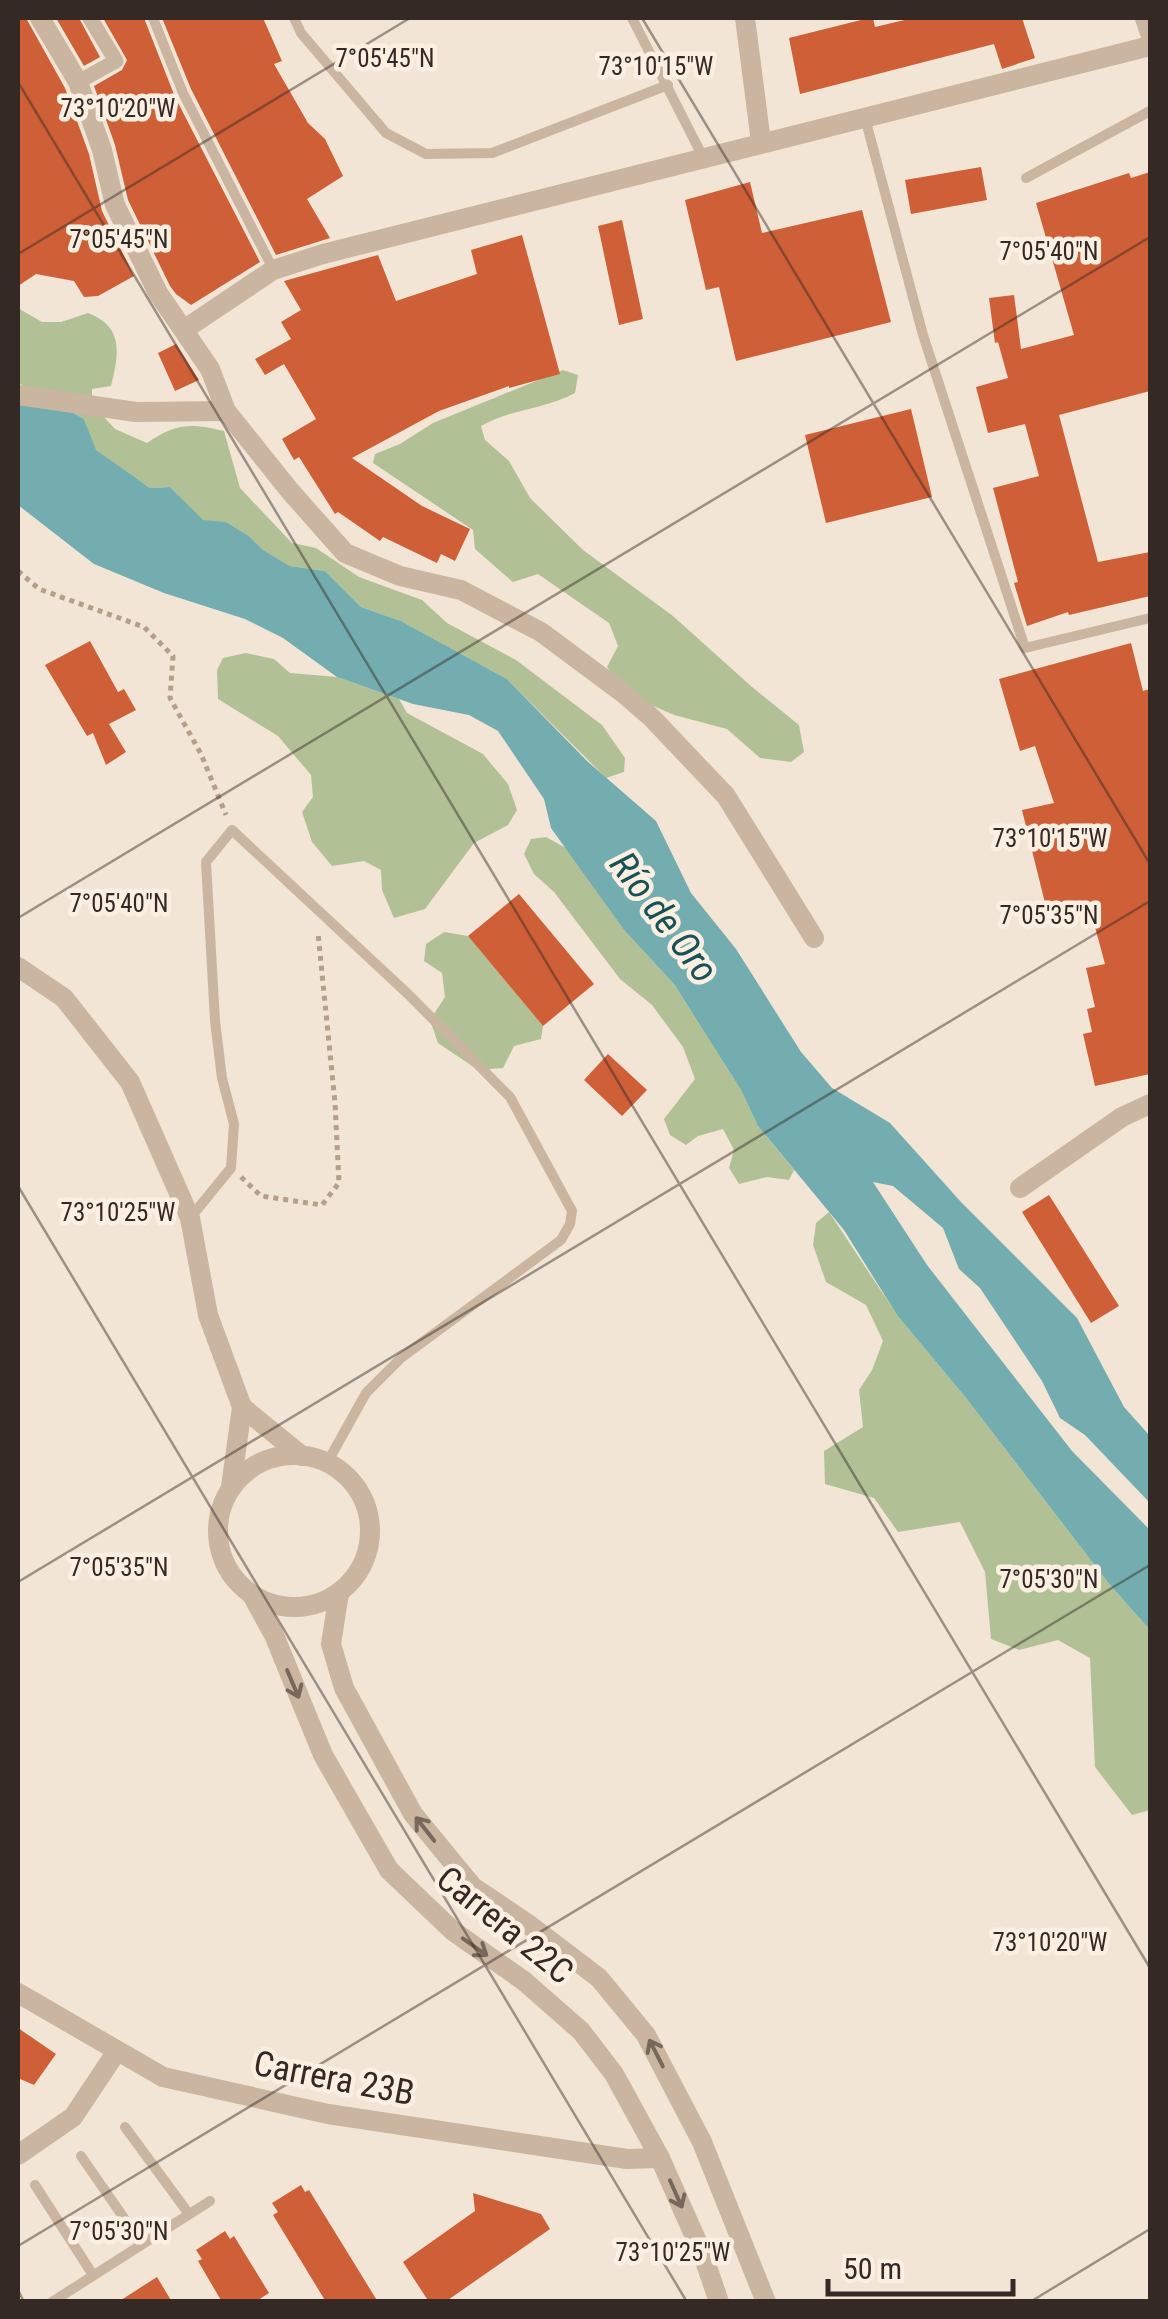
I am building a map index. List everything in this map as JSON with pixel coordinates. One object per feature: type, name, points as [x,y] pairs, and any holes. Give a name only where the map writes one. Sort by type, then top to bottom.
[{"type":"street","points":[[40,18],[78,82],[102,150],[115,205],[158,294],[210,369],[226,411],[345,553],[400,576],[462,590],[540,632],[652,718],[726,796],[814,938]]},
{"type":"street","points":[[78,82],[116,61],[90,18]]},
{"type":"street","points":[[746,18],[762,142]]},
{"type":"street","points":[[1145,18],[1150,33]]},
{"type":"street","points":[[185,329],[273,270],[324,254],[1150,46]]},
{"type":"street","points":[[18,395],[136,412],[226,411]]},
{"type":"street","points":[[18,967],[64,998],[130,1082],[190,1218],[208,1315],[242,1407],[231,1486],[220,1515],[221,1552],[228,1568],[252,1596],[287,1607],[305,1606],[339,1592],[363,1565],[370,1529],[361,1494],[350,1479],[327,1463],[302,1456],[266,1461],[231,1486]]},
{"type":"street","points":[[1020,1188],[1122,1117],[1150,1104]]},
{"type":"street","points":[[242,1407],[302,1456]]},
{"type":"street","name":"Carrera 22C","points":[[339,1592],[331,1644],[344,1688],[413,1814],[473,1887],[599,1978],[646,2035],[702,2142],[766,2302]]},
{"type":"street","name":"Carrera 22C","points":[[252,1596],[274,1635],[323,1754],[389,1870],[452,1931],[524,1981],[581,2031],[614,2074],[660,2158],[704,2255],[719,2302]]},
{"type":"street","name":"Carrera 23B","points":[[18,1993],[163,2077],[328,2114],[627,2159],[660,2158]]},
{"type":"street","points":[[18,2155],[73,2117],[118,2051]]},
{"type":"lane","points":[[153,18],[183,93],[273,270]]},
{"type":"lane","points":[[294,18],[301,33],[386,133],[426,154],[492,154],[668,85]]},
{"type":"lane","points":[[632,18],[703,157]]},
{"type":"lane","points":[[1026,178],[1150,111]]},
{"type":"lane","points":[[865,116],[923,335],[1026,648],[1150,618]]},
{"type":"lane","points":[[190,1218],[231,1168],[234,1124],[222,1078],[215,1021],[206,862],[232,830],[510,1097],[572,1211],[562,1240],[401,1358],[366,1393],[327,1463]]},
{"type":"lane","points":[[126,2127],[189,2214]]},
{"type":"lane","points":[[81,2156],[142,2244]]},
{"type":"lane","points":[[35,2185],[93,2276]]},
{"type":"lane","points":[[52,2302],[210,2200]]},
{"type":"path","points":[[18,572],[39,589],[144,627],[172,656],[170,698],[201,754],[232,830]]},
{"type":"path","points":[[231,1168],[261,1196],[322,1205],[339,1183],[336,1103],[315,906]]},
{"type":"green space","points":[[18,308],[42,322],[61,322],[88,313],[100,319],[116,342],[116,363],[111,386],[92,389],[92,404],[115,429],[147,443],[184,426],[224,431],[240,488],[292,543],[316,548],[359,577],[422,600],[447,623],[516,660],[602,725],[625,758],[624,772],[606,778],[507,679],[401,621],[361,607],[325,571],[290,566],[226,522],[203,521],[170,487],[150,488],[95,450],[84,419],[38,399],[18,382]]},
{"type":"green space","points":[[563,370],[578,375],[575,393],[481,426],[485,440],[509,461],[530,498],[583,550],[673,616],[799,725],[804,752],[791,762],[760,758],[727,729],[674,715],[624,693],[607,667],[618,646],[609,623],[538,574],[513,582],[475,549],[473,530],[373,463],[375,454],[433,423]]},
{"type":"green space","points":[[246,653],[274,659],[290,673],[337,677],[399,699],[407,713],[483,754],[508,784],[517,810],[508,825],[474,843],[425,909],[394,918],[382,890],[381,870],[364,861],[332,866],[312,842],[302,812],[313,797],[311,775],[278,736],[218,699],[217,670],[223,658]]},
{"type":"green space","points":[[546,837],[566,848],[624,930],[674,984],[741,1090],[758,1126],[794,1170],[789,1180],[767,1177],[739,1184],[729,1168],[734,1150],[723,1129],[698,1136],[686,1145],[670,1135],[664,1119],[695,1079],[683,1047],[652,1005],[620,979],[554,892],[534,874],[524,854],[531,839]]},
{"type":"green space","points":[[444,932],[468,936],[543,1026],[541,1039],[514,1046],[503,1068],[478,1070],[438,1043],[430,1020],[445,997],[442,973],[424,961],[426,944]]},
{"type":"green space","points":[[829,1212],[897,1315],[1110,1585],[1150,1630],[1150,1810],[1132,1815],[1095,1767],[1090,1658],[1058,1640],[1019,1650],[991,1639],[985,1572],[960,1522],[898,1532],[874,1498],[825,1484],[824,1451],[863,1427],[859,1390],[883,1341],[866,1305],[826,1282],[813,1245],[816,1223]]},
{"type":"water","name":"Río de Oro","points":[[18,403],[57,405],[84,419],[96,450],[150,488],[170,487],[203,520],[226,522],[290,566],[325,571],[361,607],[401,621],[507,679],[587,761],[656,821],[691,893],[736,949],[801,1052],[832,1088],[890,1123],[961,1202],[1077,1318],[1124,1407],[1150,1436],[1150,1503],[1085,1435],[1060,1418],[1042,1381],[980,1288],[959,1269],[943,1228],[893,1186],[873,1182],[927,1265],[1072,1451],[1150,1530],[1150,1630],[1110,1585],[897,1315],[844,1230],[758,1126],[741,1090],[674,984],[624,930],[551,828],[544,799],[498,731],[469,715],[413,704],[337,677],[283,638],[245,619],[164,593],[94,564],[18,505]]},
{"type":"building","points":[[18,18],[26,18],[65,88],[89,154],[102,211],[134,276],[98,296],[84,297],[74,281],[36,274],[18,286]]},
{"type":"building","points":[[56,18],[79,18],[100,57],[84,66]]},
{"type":"building","points":[[103,18],[144,18],[175,97],[260,262],[191,305],[170,286],[128,200],[115,145],[94,86],[122,70],[127,60]]},
{"type":"building","points":[[162,18],[263,18],[282,61],[274,64],[308,123],[325,139],[343,176],[307,199],[330,238],[276,255],[191,89]]},
{"type":"building","points":[[873,18],[875,27],[913,18],[1022,18],[1035,58],[1002,69],[994,44],[800,94],[789,38]]},
{"type":"building","points":[[981,167],[987,200],[911,214],[905,180]]},
{"type":"building","points":[[1150,172],[1150,391],[1059,415],[1098,562],[1150,552],[1150,596],[1069,615],[1068,612],[1027,626],[993,488],[1039,476],[1025,424],[988,433],[976,387],[1008,378],[998,342],[995,343],[989,298],[1014,295],[1021,349],[1074,335],[1036,203],[1129,173],[1131,178]]},
{"type":"building","points":[[750,182],[762,233],[862,210],[891,322],[736,361],[719,287],[706,290],[685,200]]},
{"type":"building","points":[[622,220],[643,319],[619,325],[598,226]]},
{"type":"building","points":[[522,235],[560,374],[509,386],[439,411],[352,458],[422,506],[470,529],[455,561],[441,554],[437,563],[383,537],[380,541],[338,512],[335,514],[299,457],[294,460],[282,439],[316,419],[284,364],[265,375],[255,359],[291,339],[281,322],[301,310],[284,281],[378,255],[396,301],[477,274],[471,250]]},
{"type":"building","points":[[176,344],[199,380],[175,391],[158,353]]},
{"type":"building","points":[[911,409],[932,497],[826,523],[805,435]]},
{"type":"building","points":[[90,641],[118,692],[124,689],[136,710],[109,724],[126,752],[106,765],[93,733],[87,736],[45,665]]},
{"type":"building","points":[[1131,643],[1143,691],[1150,689],[1150,1074],[1095,1086],[1083,1034],[1092,1032],[1087,1009],[1095,1007],[1086,968],[1105,964],[1088,901],[1047,911],[1022,810],[1054,803],[1035,746],[1020,751],[999,679]]},
{"type":"building","points":[[519,894],[594,984],[543,1026],[468,936]]},
{"type":"building","points":[[608,1054],[647,1090],[622,1116],[584,1080]]},
{"type":"building","points":[[1049,1195],[1119,1306],[1091,1323],[1022,1212]]},
{"type":"building","points":[[18,2028],[56,2054],[34,2085],[18,2078]]},
{"type":"building","points":[[301,2185],[305,2192],[309,2190],[378,2302],[326,2302],[273,2215],[278,2212],[272,2203]]},
{"type":"building","points":[[473,2193],[541,2214],[550,2229],[445,2302],[429,2302],[403,2262],[475,2211]]},
{"type":"building","points":[[225,2231],[230,2239],[234,2236],[269,2293],[255,2302],[222,2302],[198,2261],[202,2259],[196,2250]]},
{"type":"building","points":[[157,2277],[172,2302],[118,2302]]}]
